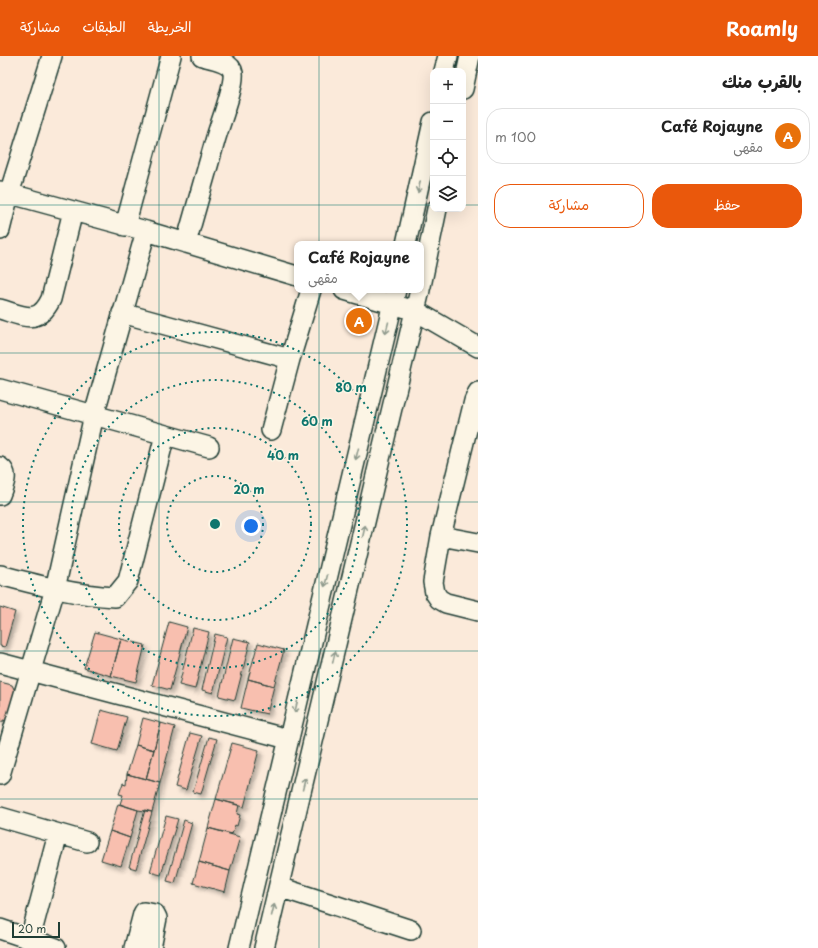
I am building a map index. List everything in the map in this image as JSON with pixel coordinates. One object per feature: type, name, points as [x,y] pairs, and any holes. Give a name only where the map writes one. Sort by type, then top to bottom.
[{"type":"street","points":[[0,230],[5,192],[52,56]]},
{"type":"street","points":[[125,226],[172,56]]},
{"type":"street","points":[[186,243],[232,84],[233,72],[228,66],[220,61],[202,56]]},
{"type":"street","points":[[445,68],[448,56]]},
{"type":"street","points":[[466,75],[470,56]]},
{"type":"street","points":[[407,241],[430,136]]},
{"type":"street","points":[[5,192],[146,231],[294,275]]},
{"type":"street","points":[[0,309],[29,317],[35,317],[47,308],[51,299],[73,211]]},
{"type":"street","points":[[424,272],[437,212]]},
{"type":"street","points":[[0,775],[4,747],[31,672],[54,589],[94,415],[146,231]]},
{"type":"street","points":[[271,430],[290,359],[310,293]]},
{"type":"street","points":[[365,293],[394,297],[416,311],[477,341]]},
{"type":"street","points":[[264,948],[419,293]]},
{"type":"street","points":[[240,948],[288,739],[394,297]]},
{"type":"street","points":[[122,313],[290,359]]},
{"type":"street","points":[[0,389],[209,447]]},
{"type":"street","points":[[478,392],[474,401],[471,445],[441,536],[433,582],[435,593],[439,599],[446,603],[478,611]]},
{"type":"street","points":[[0,575],[54,589],[100,596],[114,596],[128,581],[165,435]]},
{"type":"street","points":[[0,468],[4,470],[6,476],[0,495]]},
{"type":"street","points":[[441,536],[478,543]]},
{"type":"street","points":[[0,663],[288,739]]},
{"type":"street","points":[[0,817],[87,842]]},
{"type":"street","points":[[30,939],[58,834]]},
{"type":"street","points":[[279,887],[411,930]]},
{"type":"street","points":[[134,948],[143,914],[146,912],[155,914],[157,918],[151,948]]},
{"type":"street","points":[[0,929],[56,948]]},
{"type":"building","points":[[0,607],[15,612],[5,647],[0,646]]},
{"type":"building","points":[[169,622],[187,627],[170,690],[152,685]]},
{"type":"building","points":[[193,628],[209,632],[195,689],[179,685]]},
{"type":"building","points":[[95,632],[121,639],[111,676],[84,668]]},
{"type":"building","points":[[215,634],[227,637],[213,693],[202,690]]},
{"type":"building","points":[[233,638],[250,642],[235,700],[219,696]]},
{"type":"building","points":[[121,639],[145,645],[136,682],[111,676]]},
{"type":"building","points":[[258,643],[284,650],[274,686],[248,679]]},
{"type":"building","points":[[248,679],[274,686],[267,714],[241,708]]},
{"type":"building","points":[[0,682],[12,685],[19,699],[11,722],[3,720],[3,722],[0,722]]},
{"type":"building","points":[[101,710],[127,717],[117,751],[92,744]]},
{"type":"building","points":[[143,718],[161,723],[154,750],[136,745]]},
{"type":"building","points":[[161,723],[175,727],[160,783],[146,779]]},
{"type":"building","points":[[190,733],[202,736],[186,790],[175,787]]},
{"type":"building","points":[[209,737],[217,739],[201,794],[193,792]]},
{"type":"building","points":[[232,743],[259,750],[244,807],[216,799]]},
{"type":"building","points":[[136,745],[154,750],[146,779],[127,774]]},
{"type":"building","points":[[127,774],[160,783],[152,812],[138,810],[120,804],[123,795],[119,794],[123,783],[126,784]]},
{"type":"building","points":[[216,799],[239,805],[237,814],[240,815],[237,826],[235,825],[232,834],[208,828]]},
{"type":"building","points":[[118,804],[138,810],[130,838],[110,831]]},
{"type":"building","points":[[145,810],[152,812],[136,869],[129,867]]},
{"type":"building","points":[[166,816],[178,819],[161,875],[150,872]]},
{"type":"building","points":[[184,820],[192,823],[175,883],[167,881]]},
{"type":"building","points":[[208,828],[240,837],[230,871],[199,862]]},
{"type":"building","points":[[110,831],[130,838],[121,866],[101,860]]},
{"type":"building","points":[[199,862],[230,871],[225,892],[193,883]]},
{"type":"place","name":"Café Rojayne","points":[[359,321]]}]
